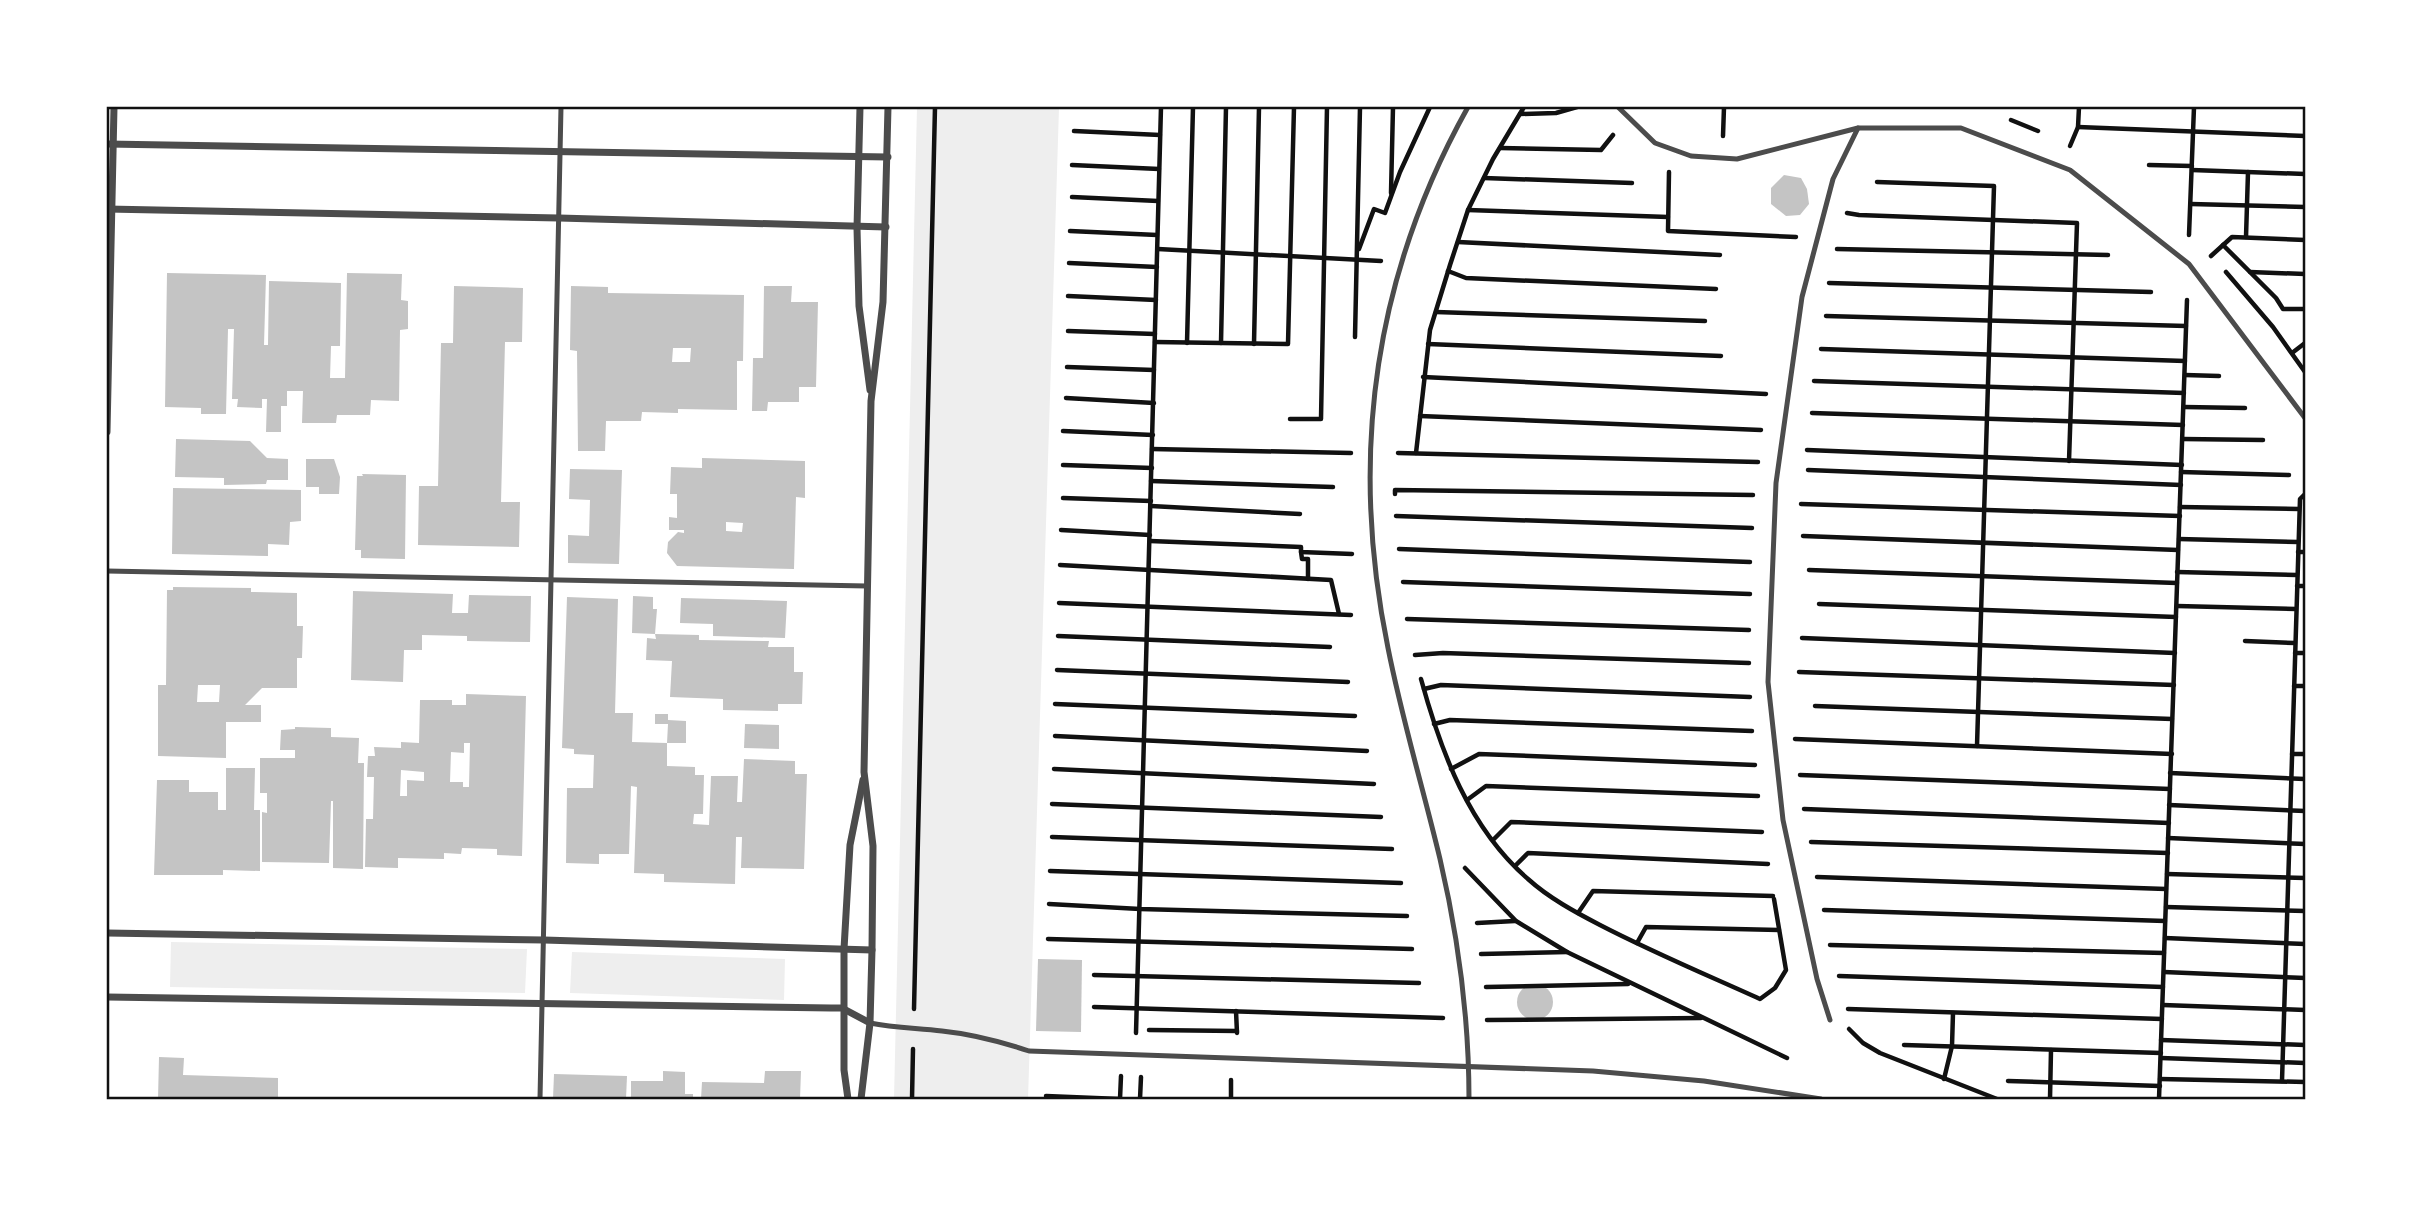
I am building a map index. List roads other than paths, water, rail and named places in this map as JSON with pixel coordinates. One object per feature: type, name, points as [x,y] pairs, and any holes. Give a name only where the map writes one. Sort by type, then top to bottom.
[{"type":"street","points":[[107,432],[110,144],[114,107]]},
{"type":"street","points":[[860,107],[857,228],[859,306],[871,401]]},
{"type":"street","points":[[861,1099],[870,1023],[872,950],[873,846],[864,772],[871,401],[883,302],[888,107]]},
{"type":"street","points":[[110,144],[888,157]]},
{"type":"street","points":[[110,209],[768,223],[886,228]]},
{"type":"street","points":[[848,1099],[842,1008],[844,949],[850,845],[864,772]]},
{"type":"street","points":[[107,933],[544,940],[872,950]]},
{"type":"street","points":[[107,997],[842,1008],[870,1023]]},
{"type":"lane","points":[[540,1099],[561,107]]},
{"type":"lane","points":[[1468,107],[1429,188],[1402,262],[1380,356],[1372,416],[1370,526],[1376,581],[1401,706],[1450,906],[1469,1066],[1469,1099]]},
{"type":"lane","points":[[1618,107],[1655,143],[1691,156],[1737,159],[1858,128],[1961,128],[2070,170],[2189,264],[2305,418]]},
{"type":"lane","points":[[1830,1020],[1817,979],[1783,820],[1768,682],[1776,483],[1802,298],[1833,179],[1858,128]]},
{"type":"lane","points":[[107,571],[867,586]]},
{"type":"lane","points":[[870,1023],[966,1035],[1029,1051],[1645,1074],[1821,1099]]}]
